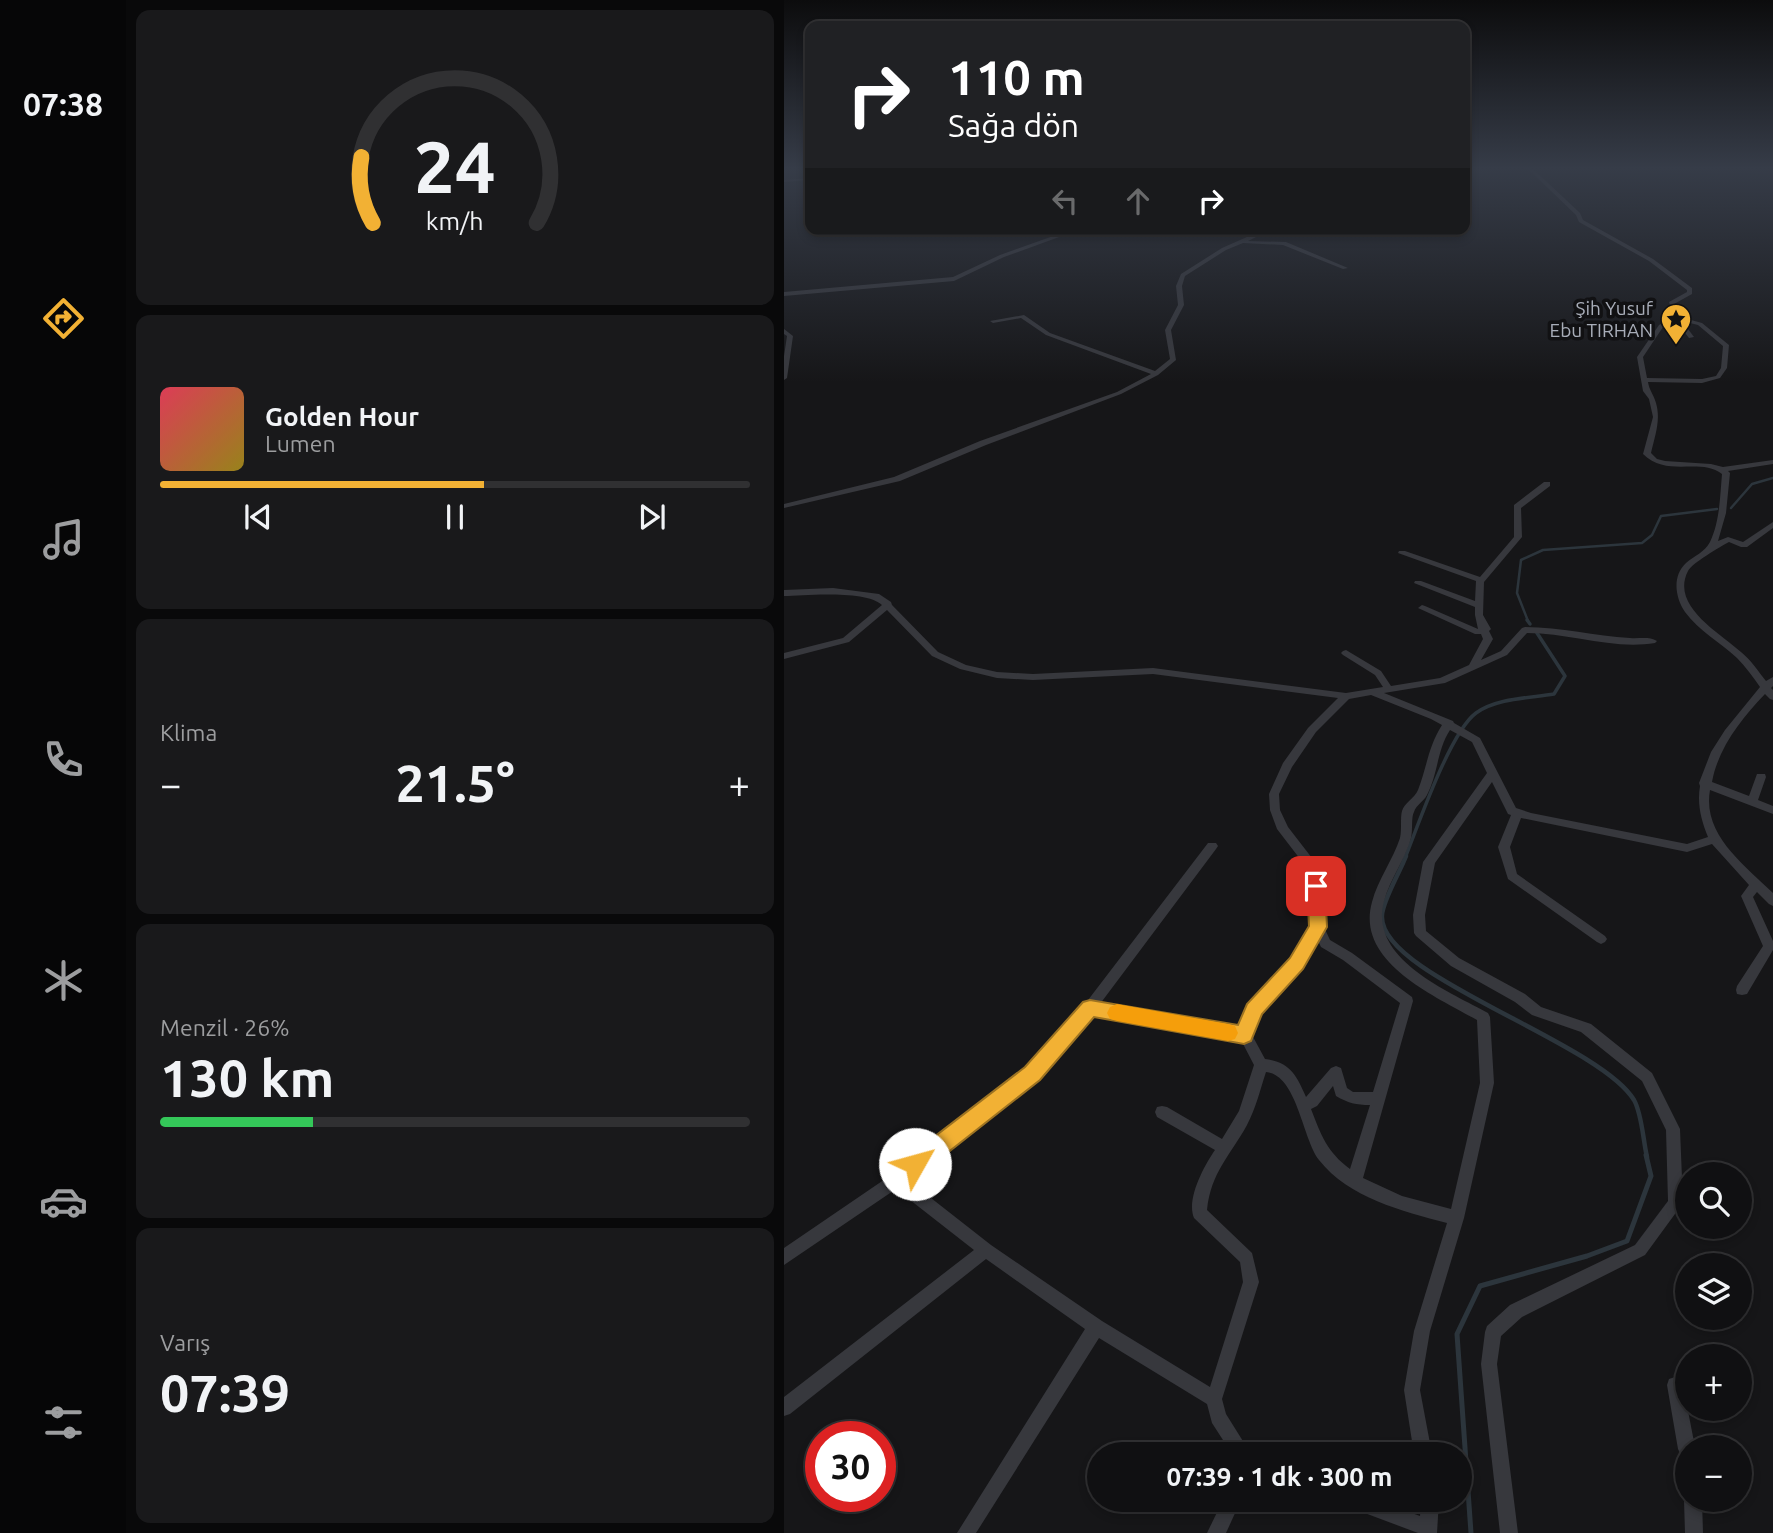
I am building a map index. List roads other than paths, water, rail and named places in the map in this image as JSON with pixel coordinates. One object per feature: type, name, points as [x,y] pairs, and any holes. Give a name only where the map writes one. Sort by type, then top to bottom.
[{"type":"street","points":[[784,294],[954,279],[1002,256],[1052,239]]},
{"type":"street","points":[[784,506],[897,479],[983,443],[1092,405],[1156,374],[1173,360],[1168,330],[1181,305],[1179,286],[1183,275],[1247,239]]},
{"type":"street","points":[[1616,239],[1664,266],[1690,289],[1690,293],[1671,303],[1690,337]]},
{"type":"street","points":[[1238,242],[1272,240],[1345,268]]},
{"type":"street","points":[[993,321],[1022,316],[1048,334],[1156,374]]},
{"type":"street","points":[[1646,380],[1702,381],[1718,377],[1724,368],[1726,345],[1700,324],[1677,318],[1661,326],[1640,357],[1646,391],[1652,399],[1656,417],[1647,454],[1650,459],[1691,467],[1724,469],[1773,462]]},
{"type":"street","points":[[784,331],[790,336],[784,378]]},
{"type":"street","points":[[1033,338],[1048,334]]},
{"type":"street","points":[[1709,550],[1724,512],[1724,469]]},
{"type":"street","points":[[1473,666],[1486,646],[1486,629],[1479,615],[1481,580],[1518,537],[1517,507],[1548,484]]},
{"type":"street","points":[[1773,524],[1744,545],[1728,539],[1709,550],[1686,567],[1681,578],[1683,601],[1698,622],[1740,657],[1770,688],[1718,748],[1704,783],[1702,806],[1714,839],[1773,901]]},
{"type":"street","points":[[1402,553],[1481,580]]},
{"type":"street","points":[[1418,583],[1480,606]]},
{"type":"street","points":[[784,593],[860,592],[879,597],[934,654],[963,667],[997,675],[1032,677],[1153,671],[1346,696],[1388,688],[1411,688],[1442,681],[1504,653],[1525,630],[1545,629],[1617,642],[1652,641]]},
{"type":"street","points":[[784,656],[846,640],[888,604]]},
{"type":"street","points":[[1422,608],[1478,632],[1486,629]]},
{"type":"street","points":[[1346,653],[1378,673],[1388,688]]},
{"type":"street","points":[[1372,692],[1452,725],[1476,740],[1484,752],[1504,800],[1517,813],[1687,848],[1714,839]]},
{"type":"street","points":[[1346,696],[1312,730],[1286,766],[1274,794],[1275,810],[1283,829],[1316,871],[1318,927],[1325,943],[1354,958],[1381,984],[1407,1001],[1354,1182]]},
{"type":"street","points":[[1421,1442],[1412,1390],[1422,1331],[1456,1218],[1487,1083],[1483,1017],[1404,972],[1379,940],[1375,920],[1382,885],[1410,831],[1407,811],[1422,794],[1438,740],[1452,725]]},
{"type":"street","points":[[1492,774],[1429,862],[1419,915],[1420,933],[1454,962],[1520,998],[1536,1011],[1586,1028],[1647,1077],[1674,1129],[1676,1203],[1640,1250],[1516,1311],[1493,1332],[1489,1363],[1509,1533]]},
{"type":"street","points":[[1752,802],[1761,777]]},
{"type":"street","points":[[1704,783],[1773,810]]},
{"type":"street","points":[[1517,813],[1504,847],[1512,876],[1601,939]]},
{"type":"street","points":[[784,1257],[896,1180],[1032,1074],[1090,1008],[1212,846]]},
{"type":"street","points":[[1742,990],[1769,946],[1747,896],[1757,884]]},
{"type":"street","points":[[1244,1035],[1254,1010],[1296,964],[1318,927]]},
{"type":"street","points":[[1090,1008],[1244,1035]]},
{"type":"street","points":[[1234,1442],[1218,1417],[1214,1399],[1251,1282],[1247,1258],[1199,1213],[1200,1190],[1242,1118],[1261,1065],[1244,1035]]},
{"type":"street","points":[[1261,1065],[1279,1068],[1291,1079],[1323,1154],[1354,1182],[1390,1200],[1456,1218]]},
{"type":"street","points":[[1302,1104],[1312,1102],[1336,1072],[1341,1092],[1351,1098],[1378,1099]]},
{"type":"street","points":[[1162,1112],[1223,1147]]},
{"type":"street","points":[[896,1180],[986,1250],[1096,1327],[1214,1399]]},
{"type":"street","points":[[784,1408],[986,1250]]},
{"type":"street","points":[[966,1533],[1096,1327]]},
{"type":"street","points":[[1216,1533],[1226,1512]]},
{"type":"street","points":[[1382,1512],[1427,1530],[1429,1512]]},
{"type":"street","points":[[1693,1512],[1694,1533]]},
{"type":"waterway","points":[[1731,508],[1752,484],[1773,478]]},
{"type":"waterway","points":[[1528,621],[1517,593],[1521,560],[1543,550],[1642,543],[1652,535],[1661,516],[1717,509]]},
{"type":"waterway","points":[[1527,620],[1530,624]]},
{"type":"waterway","points":[[1405,858],[1436,781],[1466,723],[1476,713],[1494,704],[1554,694],[1565,676],[1537,633]]},
{"type":"waterway","points":[[1406,856],[1383,909],[1382,915],[1390,938],[1414,961],[1450,984],[1579,1055],[1613,1078],[1637,1106],[1647,1157]]},
{"type":"waterway","points":[[1471,1533],[1457,1334],[1480,1286],[1587,1256],[1627,1241],[1651,1176],[1646,1155]]},
{"type":"place","name":"Şih Yusuf Ebu TIRHAN","points":[[1676,346]]}]
